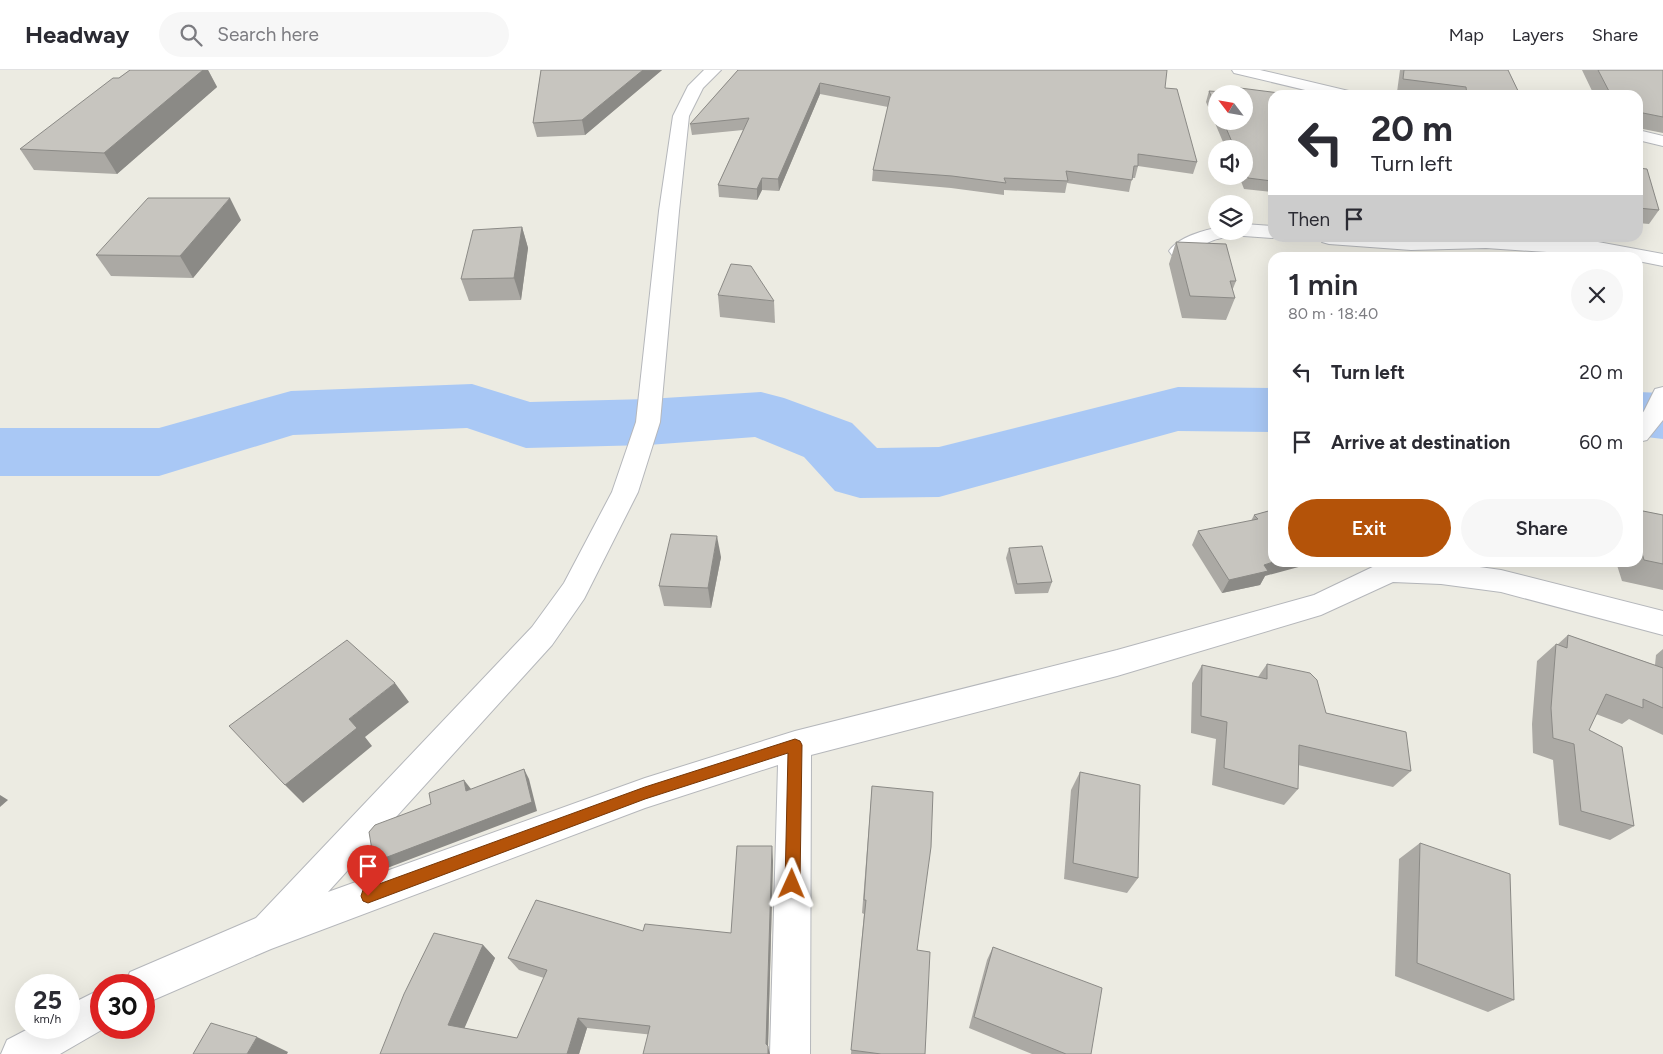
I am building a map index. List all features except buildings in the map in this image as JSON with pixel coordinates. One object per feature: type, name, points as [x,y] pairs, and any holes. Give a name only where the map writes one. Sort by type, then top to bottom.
[{"type":"street","points":[[267,932],[542,636],[574,591],[625,492],[648,422],[668,211],[681,116],[696,86],[713,70]]},
{"type":"street","points":[[1240,70],[1326,90]]},
{"type":"street","points":[[1643,136],[1663,141]]},
{"type":"street","points":[[1253,231],[1268,232]]},
{"type":"street","points":[[1179,251],[1208,236]]},
{"type":"street","points":[[1384,242],[1411,244],[1486,242],[1598,248],[1620,252]]},
{"type":"street","points":[[1643,256],[1663,260]]},
{"type":"street","points":[[1643,428],[1654,415],[1663,395]]},
{"type":"street","points":[[155,980],[267,932],[645,793],[795,745],[1117,663],[1311,607],[1396,567],[1501,582],[1663,622]]},
{"type":"street","points":[[790,1054],[795,745]]},
{"type":"street","points":[[21,1054],[47,1039]]},
{"type":"waterway","points":[[0,452],[159,452],[291,413],[472,406],[526,425],[648,422],[761,414],[828,440],[860,473],[939,472],[1178,409],[1268,410]]},
{"type":"waterway","points":[[1643,414],[1663,416]]},
{"type":"route","points":[[368,896],[645,793],[795,745],[792,884]]}]
